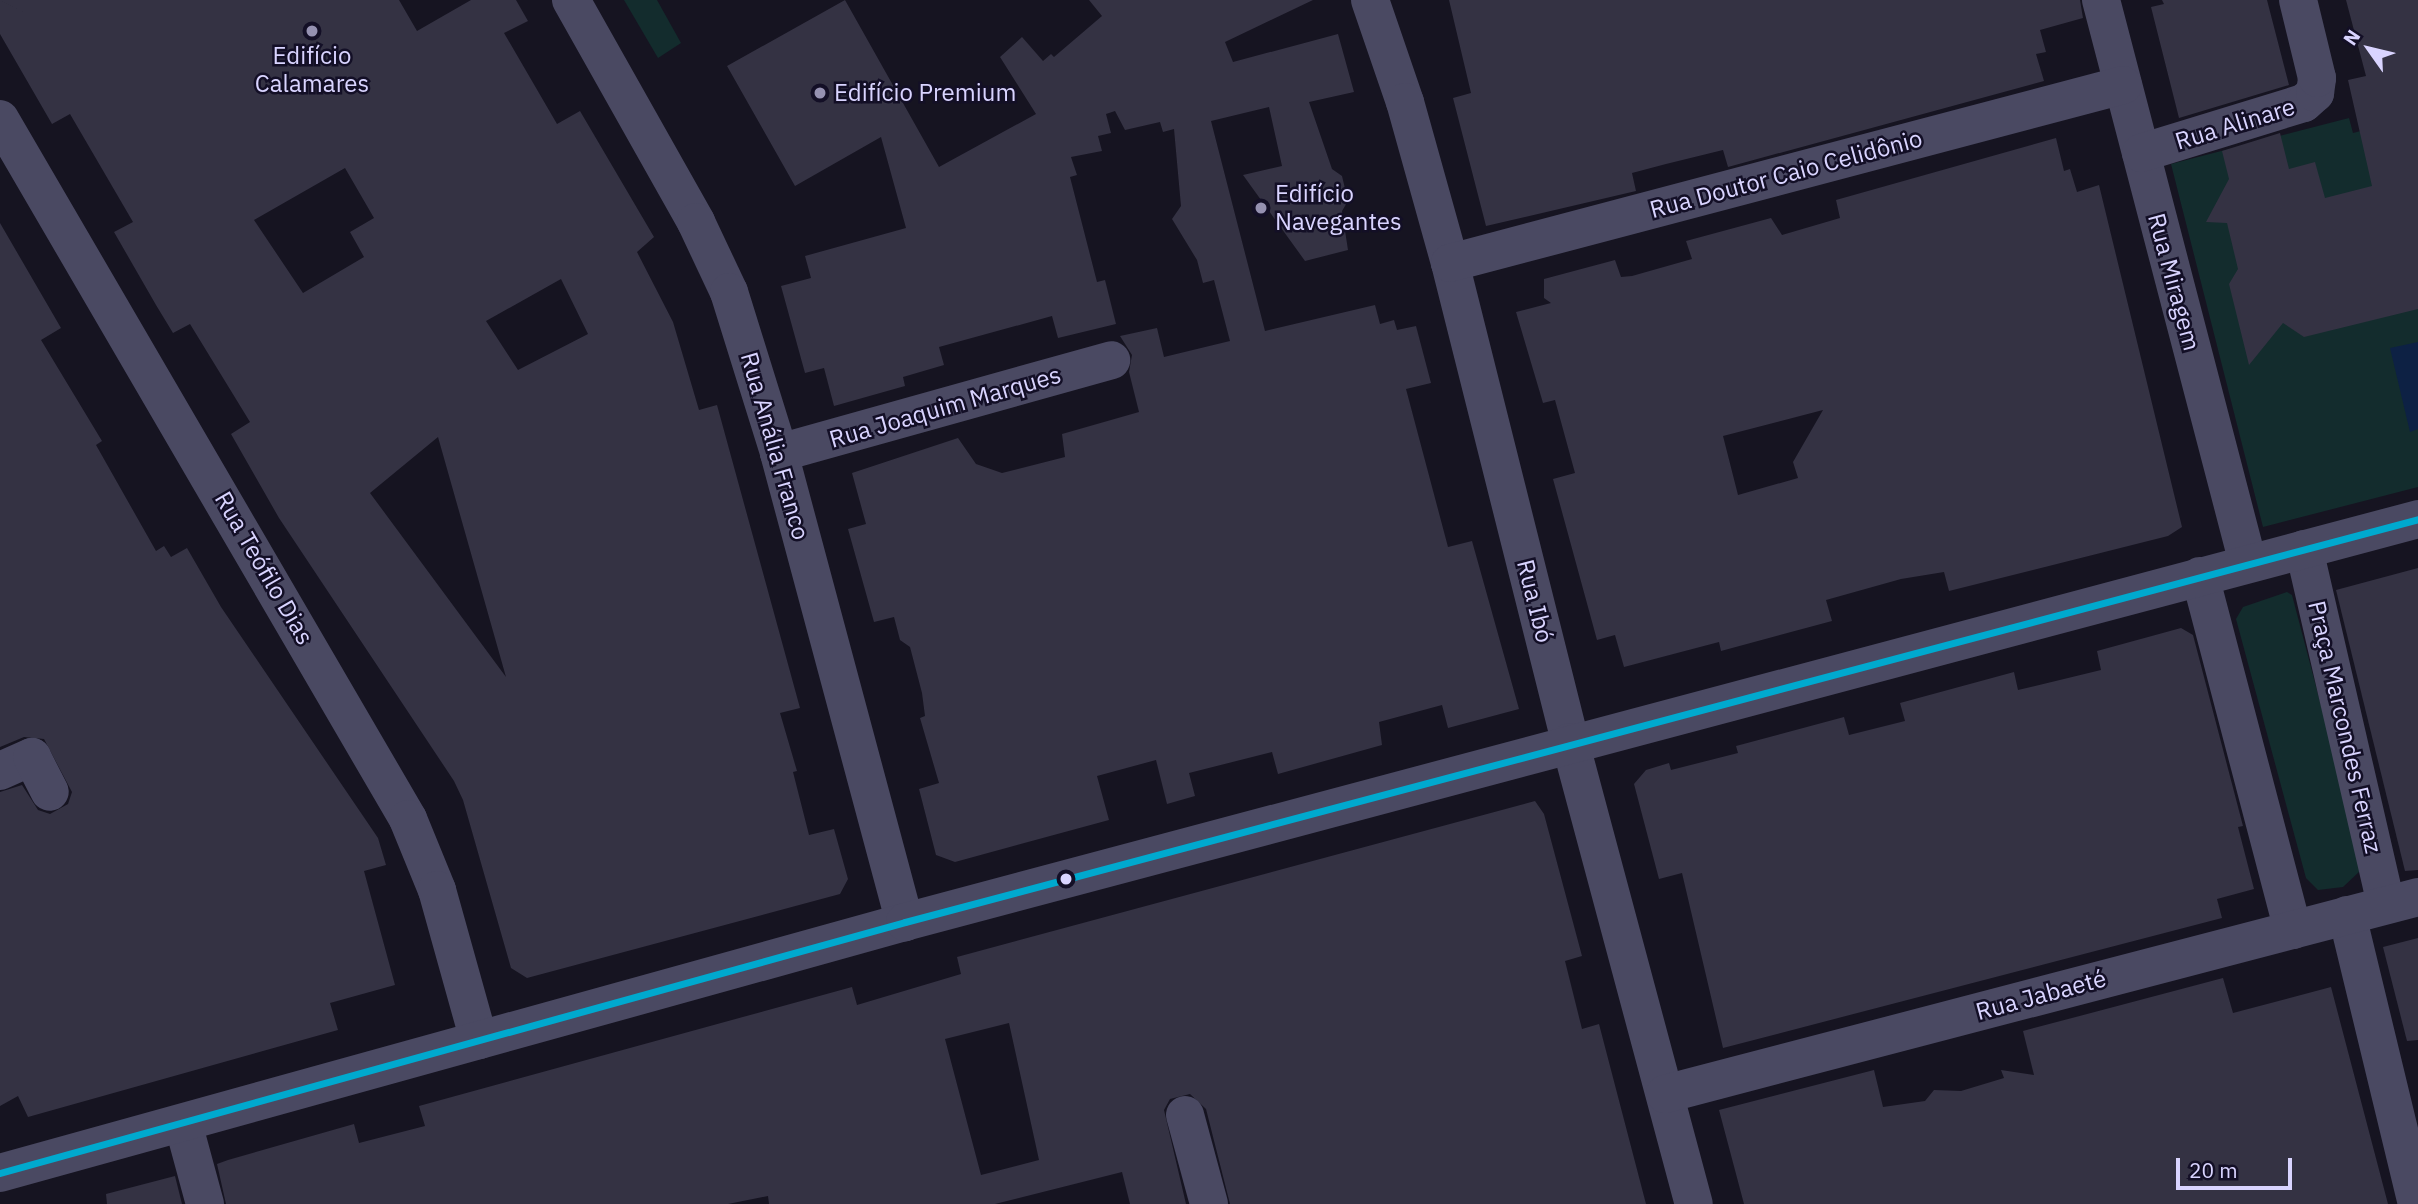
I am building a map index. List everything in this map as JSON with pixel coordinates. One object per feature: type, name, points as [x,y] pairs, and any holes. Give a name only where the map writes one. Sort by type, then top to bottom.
[{"type":"street","name":"Rua Anália Franco","points":[[570,0],[716,260],[779,453],[905,922]]},
{"type":"street","name":"Rua Ibó","points":[[1370,0],[1405,102],[1450,264],[1570,742],[1695,1204]]},
{"type":"street","name":"Rua Miragem","points":[[2101,0],[2248,564]]},
{"type":"street","name":"Rua Alinare","points":[[2141,153],[2304,103],[2315,93],[2317,78],[2298,0]]},
{"type":"street","name":"Rua Doutor Caio Celidônio","points":[[1450,264],[2123,85]]},
{"type":"street","name":"Rua Teófilo Dias","points":[[0,119],[408,819],[434,880],[479,1040]]},
{"type":"street","name":"Rua Joaquim Marques","points":[[779,453],[1111,360]]},
{"type":"street","points":[[0,1173],[905,922],[1570,742],[2418,519]]},
{"type":"street","name":"Praça Marcondes Ferraz","points":[[2304,549],[2402,901]]},
{"type":"street","points":[[2200,576],[2293,930]]},
{"type":"street","points":[[0,771],[32,757],[50,792]]},
{"type":"street","name":"Rua Jabaeté","points":[[1665,1094],[2402,901]]},
{"type":"street","points":[[2347,915],[2417,1204]]},
{"type":"street","points":[[1185,1115],[1209,1204]]},
{"type":"street","points":[[183,1123],[205,1204]]},
{"type":"green space","points":[[624,0],[657,0],[681,43],[658,58]]},
{"type":"green space","points":[[2418,116],[2418,487],[2263,527],[2171,164],[2349,118],[2353,133]]},
{"type":"green space","points":[[2287,592],[2292,595],[2361,858],[2360,871],[2343,887],[2318,890],[2306,878],[2236,619],[2243,607]]},
{"type":"water","points":[[2418,342],[2418,429],[2410,432],[2390,348]]},
{"type":"building","points":[[0,0],[399,0],[417,31],[471,0],[516,0],[528,21],[504,33],[557,124],[580,111],[654,237],[637,252],[673,322],[699,410],[717,405],[800,708],[780,713],[797,771],[793,772],[809,835],[834,829],[848,879],[840,894],[527,978],[511,968],[463,800],[454,781],[279,518],[231,434],[250,422],[190,324],[173,333],[156,305],[114,232],[133,222],[70,114],[52,124],[0,34]],"holes":[[[345,168],[374,218],[350,232],[364,257],[303,293],[254,220]],[[561,279],[588,334],[518,370],[486,321]],[[438,437],[506,677],[370,493]]]},
{"type":"building","points":[[845,0],[939,167],[1036,114],[1000,57],[1022,37],[1043,61],[1051,54],[1054,57],[1102,16],[1089,0],[1313,0],[1225,42],[1233,62],[1338,34],[1354,92],[1309,102],[1332,169],[1342,176],[1348,201],[1342,211],[1348,250],[1305,261],[1243,175],[1282,166],[1269,107],[1211,121],[1265,331],[1375,305],[1380,324],[1394,320],[1397,330],[1416,326],[1431,383],[1406,389],[1448,547],[1472,541],[1519,709],[1448,728],[1442,705],[1379,722],[1382,745],[1278,774],[1272,752],[1189,773],[1195,796],[1167,804],[1156,760],[1097,776],[1109,820],[955,862],[936,855],[919,789],[939,783],[920,718],[925,716],[922,693],[910,647],[900,640],[894,617],[874,622],[848,529],[866,524],[852,473],[958,438],[976,464],[1002,473],[1065,457],[1062,434],[1139,412],[1129,372],[1132,355],[1120,336],[1157,328],[1164,357],[1230,341],[1214,280],[1203,283],[1197,260],[1172,219],[1181,206],[1174,129],[1163,132],[1160,122],[1125,130],[1115,111],[1106,114],[1111,133],[1098,136],[1102,151],[1071,157],[1077,175],[1070,177],[1097,282],[1105,280],[1116,324],[1058,338],[1052,316],[939,347],[944,365],[903,377],[905,386],[834,406],[824,368],[805,373],[781,286],[811,278],[805,256],[906,228],[881,137],[795,186],[727,66]]},
{"type":"building","points":[[1449,0],[2080,0],[2083,18],[2040,30],[2046,52],[2036,54],[2044,81],[1728,167],[1723,150],[1666,164],[1632,173],[1636,191],[1486,226],[1453,98],[1471,93]]},
{"type":"building","points":[[2162,0],[2267,0],[2289,85],[2179,118],[2151,7],[2164,4]]},
{"type":"building","points":[[2346,0],[2418,0],[2418,309],[2304,337],[2283,323],[2249,365],[2229,284],[2238,269],[2227,223],[2206,222],[2229,179],[2222,151],[2280,133],[2289,169],[2315,162],[2325,198],[2372,186],[2348,80],[2366,76]]},
{"type":"building","points":[[2056,138],[2064,171],[2070,169],[2077,192],[2099,185],[2182,527],[2168,536],[1949,591],[1944,572],[1901,579],[1826,600],[1832,621],[1721,651],[1719,642],[1624,667],[1615,635],[1597,640],[1553,479],[1575,473],[1555,400],[1543,403],[1516,312],[1551,303],[1544,298],[1544,279],[1615,260],[1621,277],[1632,276],[1692,259],[1686,241],[1771,218],[1782,235],[1840,218],[1836,200]],"holes":[[[1823,410],[1793,462],[1798,478],[1738,495],[1723,436]]]},
{"type":"building","points":[[0,223],[61,328],[41,340],[102,441],[96,445],[156,551],[164,546],[171,557],[187,548],[221,607],[378,838],[386,865],[364,871],[395,985],[330,1003],[338,1030],[28,1117],[18,1096],[0,1106],[0,792],[22,785],[38,810],[50,814],[68,804],[72,792],[44,739],[24,737],[0,747]]},
{"type":"building","points":[[2418,568],[2418,870],[2405,871],[2336,590]]},
{"type":"building","points":[[2181,628],[2193,635],[2243,826],[2238,827],[2254,889],[2217,899],[2222,918],[1723,1048],[1682,873],[1659,879],[1634,784],[1646,770],[1669,763],[1671,770],[1738,753],[1736,746],[1844,717],[1849,735],[1905,721],[1900,703],[2014,672],[2018,690],[2101,670],[2097,651]]},
{"type":"building","points":[[1535,801],[1544,814],[1582,956],[1565,961],[1582,1029],[1599,1024],[1646,1204],[1230,1204],[1206,1109],[1190,1094],[1170,1099],[1164,1110],[1186,1204],[1130,1204],[1122,1172],[995,1204],[769,1204],[768,1196],[728,1204],[226,1204],[217,1164],[228,1160],[354,1124],[359,1143],[425,1126],[419,1106],[852,987],[857,1005],[961,974],[957,957]],"holes":[[[1009,1023],[1039,1160],[981,1175],[945,1039]]]},
{"type":"building","points":[[2418,938],[2418,1040],[2407,1041],[2383,947]]},
{"type":"building","points":[[2223,978],[2233,1013],[2331,987],[2388,1204],[1744,1204],[1719,1110],[1874,1070],[1883,1107],[1925,1101],[1934,1090],[1961,1091],[2004,1078],[2001,1070],[2034,1075],[2023,1031]]},
{"type":"building","points":[[175,1176],[182,1204],[107,1204],[106,1194]]},
{"type":"transit line","points":[[0,1173],[905,922],[2418,519]]},
{"type":"place","name":"Edifício Calamares","points":[[312,31]]},
{"type":"place","name":"Edifício Premium","points":[[820,93]]},
{"type":"place","name":"Edifício Navegantes","points":[[1261,208]]}]
